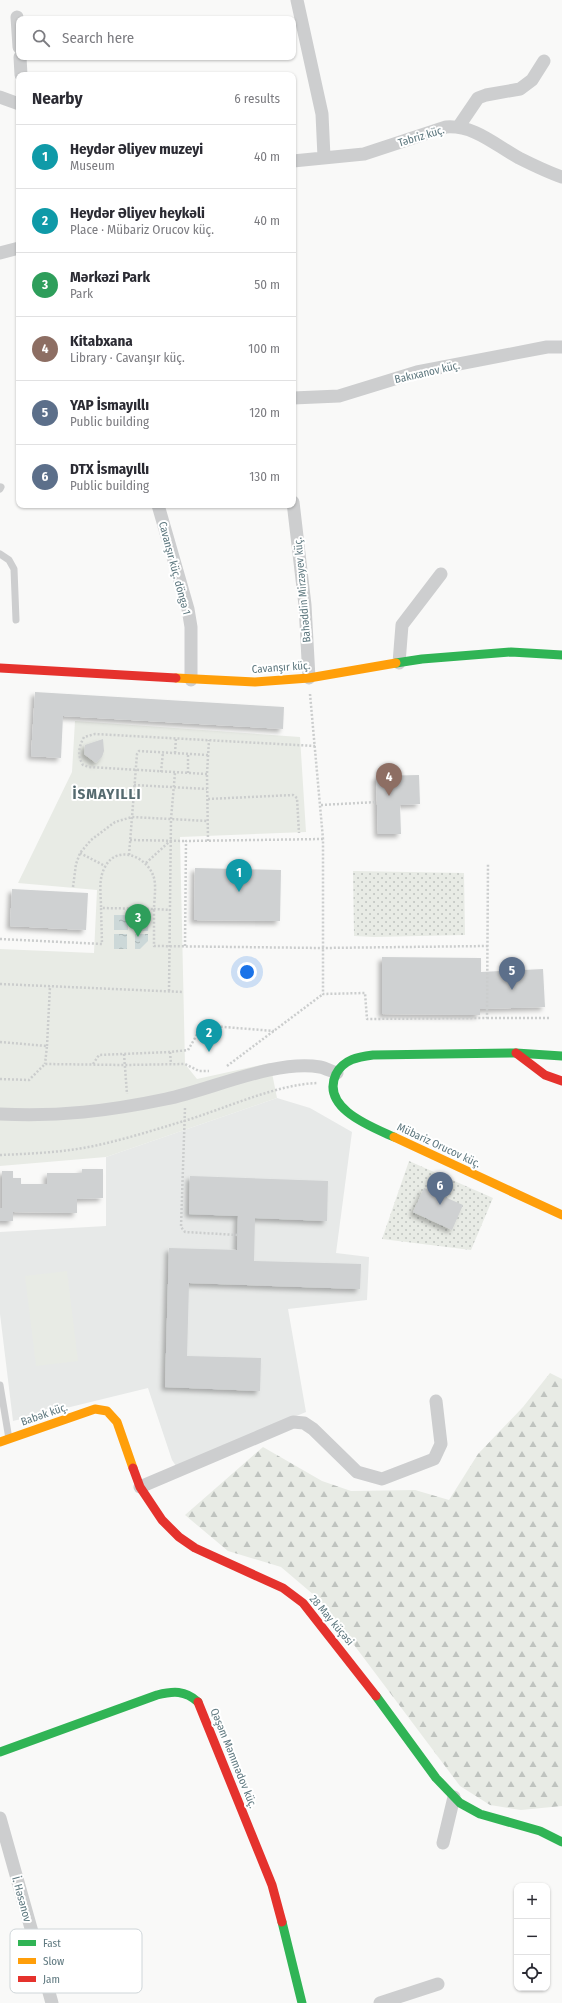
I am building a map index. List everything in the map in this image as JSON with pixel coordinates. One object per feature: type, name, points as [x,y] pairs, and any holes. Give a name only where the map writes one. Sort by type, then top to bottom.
[{"type":"street","points":[[297,0],[322,114],[324,157]]},
{"type":"street","points":[[20,60],[21,72]]},
{"type":"street","points":[[459,126],[478,98],[486,94],[520,90],[532,80],[544,61]]},
{"type":"street","points":[[0,97],[16,103]]},
{"type":"street","name":"Təbriz küç.","points":[[296,161],[364,154],[446,127],[459,126],[470,129],[519,158],[562,177]]},
{"type":"street","points":[[0,253],[16,249]]},
{"type":"street","name":"Bakıxanov küç.","points":[[296,398],[339,396],[417,372],[547,347],[562,347]]},
{"type":"street","name":"Cavanşır küç. döngə 1","points":[[159,508],[188,609],[191,627],[191,680]]},
{"type":"street","name":"Bahəddin Mirzəyev küç.","points":[[294,508],[305,605],[308,678]]},
{"type":"street","points":[[399,663],[402,625],[442,574]]},
{"type":"street","name":"Cavanşır küç.","points":[[0,668],[191,680],[255,682],[308,678],[422,659],[511,652],[562,655]]},
{"type":"street","points":[[0,1114],[56,1115],[84,1113],[127,1106],[185,1095],[267,1071],[293,1066],[321,1067],[335,1078],[344,1064],[355,1058],[374,1055],[516,1053],[562,1056]]},
{"type":"street","points":[[516,1053],[545,1075],[562,1081]]},
{"type":"street","name":"Mübariz Orucov küç.","points":[[335,1078],[334,1096],[342,1106],[370,1126],[562,1215]]},
{"type":"street","points":[[140,1487],[293,1422],[304,1423],[313,1429],[357,1472],[382,1479],[434,1459],[441,1444],[436,1401]]},
{"type":"street","name":"Babək küç.","points":[[4,1440],[95,1409]]},
{"type":"street","name":"28 May küçəsi","points":[[95,1409],[108,1411],[114,1416],[140,1487],[162,1520],[179,1537],[195,1548],[264,1578],[283,1588],[304,1604],[318,1620],[438,1780],[454,1797],[467,1808],[482,1815],[538,1829],[551,1834],[562,1842]]},
{"type":"street","name":"Qəşəm Məmmədov küç.","points":[[0,1752],[157,1694],[178,1690],[191,1695],[200,1704],[272,1885],[288,1943],[302,2003]]},
{"type":"street","points":[[443,1843],[454,1797]]},
{"type":"street","name":"İ. Həsənov","points":[[0,1818],[31,1929]]},
{"type":"street","points":[[380,2003],[438,1984]]},
{"type":"street","name":"İ. Həsənov","points":[[49,1993],[52,2003]]},
{"type":"lane","points":[[0,554],[9,560],[14,569],[16,620]]},
{"type":"lane","points":[[0,1385],[4,1440]]},
{"type":"path","points":[[308,678],[323,839],[323,994]]},
{"type":"path","points":[[207,774],[161,772],[83,765],[79,758],[80,745],[84,736],[94,734],[315,746]]},
{"type":"path","points":[[175,753],[176,738]]},
{"type":"path","points":[[208,841],[207,774],[209,740]]},
{"type":"path","points":[[129,855],[135,770],[137,754],[139,751],[208,755]]},
{"type":"path","points":[[161,772],[162,752]]},
{"type":"path","points":[[188,754],[188,773]]},
{"type":"path","points":[[170,991],[170,841],[175,773]]},
{"type":"path","points":[[134,785],[207,789]]},
{"type":"path","points":[[208,799],[293,795],[297,798],[299,833]]},
{"type":"path","points":[[321,805],[377,802]]},
{"type":"path","points":[[73,887],[76,864],[80,853],[102,831],[115,822],[132,817],[208,821]]},
{"type":"path","points":[[130,840],[208,841],[323,839]]},
{"type":"path","points":[[146,863],[170,841]]},
{"type":"path","points":[[185,946],[186,841]]},
{"type":"path","points":[[80,853],[105,866]]},
{"type":"path","points":[[0,939],[102,944],[101,878],[105,866],[114,859],[125,854],[137,856],[146,863],[154,876],[154,946],[322,948],[488,946]]},
{"type":"path","points":[[487,1018],[488,863]]},
{"type":"path","points":[[101,908],[170,910]]},
{"type":"path","points":[[0,984],[183,992]]},
{"type":"path","points":[[0,1079],[28,1080],[45,1064],[50,986]]},
{"type":"path","points":[[223,1068],[323,994],[365,993],[367,1019],[552,1018]]},
{"type":"path","points":[[92,1064],[99,1055],[188,1050],[198,1033],[212,1026],[274,1031]]},
{"type":"path","points":[[0,1042],[47,1046]]},
{"type":"path","points":[[170,1052],[171,1064]]},
{"type":"path","points":[[124,1054],[127,1106]]},
{"type":"path","points":[[45,1064],[185,1064],[199,1070],[212,1072]]},
{"type":"path","points":[[0,1155],[70,1150],[114,1140],[184,1121],[265,1094],[335,1078]]},
{"type":"path","points":[[185,1095],[181,1227],[185,1232],[238,1235]]},
{"type":"shaded area","points":[[277,1098],[310,1108],[352,1132],[336,1253],[369,1257],[367,1300],[288,1309],[306,1412],[176,1466],[172,1460],[148,1388],[13,1421],[0,1314],[0,1232],[106,1226],[106,1157]]},
{"type":"green space","points":[[75,721],[300,737],[306,832],[180,837],[185,1064],[197,1079],[270,1063],[277,1098],[106,1157],[0,1166],[0,949],[94,953],[97,890],[18,883],[72,772]]},
{"type":"green space","points":[[353,871],[464,873],[465,935],[354,936]]},
{"type":"green space","points":[[409,1161],[493,1198],[471,1250],[382,1239]]},
{"type":"green space","points":[[67,1271],[78,1361],[36,1366],[25,1276]]},
{"type":"green space","points":[[550,1373],[562,1379],[562,1806],[521,1810],[490,1805],[460,1786],[321,1601],[281,1567],[228,1551],[185,1515],[263,1447],[322,1481],[351,1491],[415,1490],[449,1500],[478,1454],[523,1407]]},
{"type":"water","points":[[114,915],[128,915],[128,930],[114,930]]},
{"type":"water","points":[[135,916],[149,916],[148,931],[135,931]]},
{"type":"water","points":[[114,934],[127,934],[127,949],[114,949]]},
{"type":"water","points":[[135,934],[148,934],[148,941],[140,949],[135,949]]},
{"type":"building","points":[[35,692],[284,707],[283,729],[63,716],[61,758],[31,756]]},
{"type":"building","points":[[103,739],[104,751],[102,757],[96,763],[84,754],[85,745]]},
{"type":"building","points":[[419,775],[420,804],[400,805],[401,834],[378,834],[376,776]]},
{"type":"building","points":[[195,868],[281,870],[280,921],[194,920]]},
{"type":"building","points":[[12,889],[88,893],[86,930],[10,926]]},
{"type":"building","points":[[382,957],[481,958],[481,972],[543,969],[545,1007],[480,1009],[480,1015],[382,1014]]},
{"type":"building","points":[[82,1169],[103,1169],[103,1198],[77,1199],[77,1213],[13,1212],[13,1221],[0,1221],[0,1208],[2,1208],[2,1171],[13,1171],[13,1178],[21,1178],[21,1184],[47,1184],[47,1173],[82,1173]]},
{"type":"building","points":[[190,1176],[328,1181],[327,1221],[255,1218],[254,1261],[361,1264],[360,1289],[189,1283],[187,1356],[261,1358],[260,1391],[165,1387],[169,1248],[237,1250],[238,1216],[189,1214]]},
{"type":"building","points":[[424,1188],[463,1205],[452,1230],[413,1212]]},
{"type":"traffic: fast","points":[[396,663],[422,659],[511,652],[562,655]]},
{"type":"traffic: fast","points":[[394,1137],[362,1122],[342,1106],[335,1097],[333,1086],[336,1074],[347,1062],[357,1058],[373,1055],[516,1053],[562,1056]]},
{"type":"traffic: fast","points":[[0,1752],[157,1695],[179,1692],[188,1695],[198,1702]]},
{"type":"traffic: fast","points":[[376,1696],[436,1778],[460,1803],[480,1814],[540,1831],[562,1842]]},
{"type":"traffic: fast","points":[[282,1922],[302,2003]]},
{"type":"traffic: slow","points":[[176,678],[255,682],[309,678],[396,663]]},
{"type":"traffic: slow","points":[[394,1137],[562,1215]]},
{"type":"traffic: slow","points":[[0,1442],[95,1409],[107,1411],[117,1422],[133,1468]]},
{"type":"traffic: jam","points":[[0,668],[176,678]]},
{"type":"traffic: jam","points":[[516,1053],[545,1075],[562,1081]]},
{"type":"traffic: jam","points":[[133,1468],[140,1487],[162,1520],[179,1537],[195,1548],[283,1588],[303,1603],[376,1696]]},
{"type":"traffic: jam","points":[[198,1702],[272,1885],[282,1922]]},
{"type":"place","name":"Kitabxana","points":[[389,796]]},
{"type":"place","name":"Heydər Əliyev muzeyi","points":[[239,892]]},
{"type":"place","name":"Mərkəzi Park","points":[[138,937]]},
{"type":"place","name":"YAP İsmayıllı","points":[[512,990]]},
{"type":"place","name":"Heydər Əliyev heykəli","points":[[209,1052]]},
{"type":"place","name":"DTX İsmayıllı","points":[[440,1205]]},
{"type":"district","name":"İSMAYILLI","points":[[107,794]]}]
